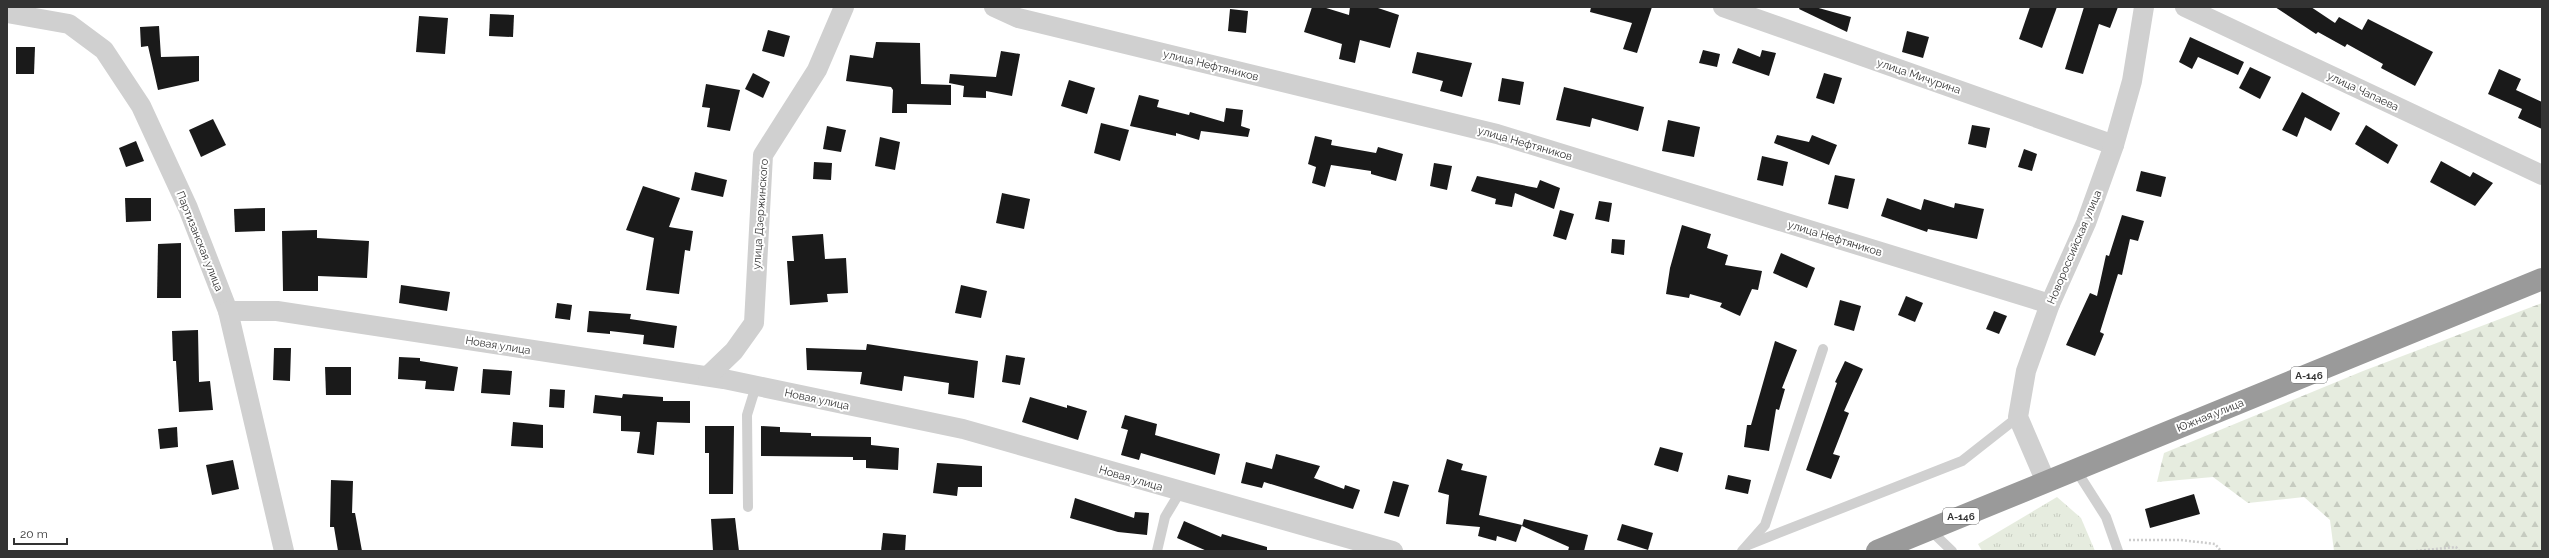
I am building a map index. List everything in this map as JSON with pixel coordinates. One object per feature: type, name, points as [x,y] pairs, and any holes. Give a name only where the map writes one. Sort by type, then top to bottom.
[{"type":"highway","name":"Южная улица","points":[[1877,551],[1929,528],[2076,470],[2542,279]]},
{"type":"street","name":"улица Дзержинского","points":[[708,376],[734,351],[754,323],[763,155],[817,70],[844,7]]},
{"type":"street","name":"улица Нефтяников","points":[[994,7],[1018,18],[1497,134],[2050,304]]},
{"type":"street","name":"улица Мичурина","points":[[1723,7],[2114,145]]},
{"type":"street","name":"Новороссийская улица","points":[[2018,417],[2026,371],[2050,304],[2086,223],[2114,145],[2132,81],[2144,7]]},
{"type":"street","name":"улица Чапаева","points":[[2185,7],[2542,175]]},
{"type":"street","name":"Партизанская улица","points":[[7,13],[69,24],[104,50],[141,106],[188,208],[228,311],[284,551]]},
{"type":"street","name":"Новая улица","points":[[228,311],[277,311],[708,376],[963,429],[1180,492],[1393,551]]},
{"type":"street","points":[[2018,417],[2046,482]]},
{"type":"lane","points":[[1745,548],[1765,525],[1823,349]]},
{"type":"lane","points":[[748,508],[747,415],[756,386]]},
{"type":"lane","points":[[1745,548],[1962,461],[2018,417]]},
{"type":"lane","points":[[2076,470],[2106,517],[2118,551]]},
{"type":"lane","points":[[1158,551],[1165,517],[1180,492]]},
{"type":"lane","points":[[1929,528],[1952,551]]},
{"type":"path","points":[[2114,540],[2181,540],[2215,544],[2221,551]]},
{"type":"path","points":[[2416,551],[2456,547],[2459,551]]},
{"type":"green space","points":[[2542,303],[2542,551],[2334,551],[2330,520],[2304,497],[2248,503],[2213,477],[2157,482],[2164,453],[2363,371]]},
{"type":"green space","points":[[2057,497],[2081,518],[2095,551],[1982,551],[1978,544]]},
{"type":"building","points":[[1312,7],[1323,7],[1349,15],[1350,7],[1375,7],[1399,15],[1390,48],[1360,40],[1355,63],[1339,59],[1342,44],[1304,32]]},
{"type":"building","points":[[1591,7],[1652,7],[1637,53],[1623,49],[1632,23],[1590,12]]},
{"type":"building","points":[[1800,7],[1815,7],[1851,17],[1847,32],[1799,9]]},
{"type":"building","points":[[2030,7],[2057,7],[2042,48],[2019,39]]},
{"type":"building","points":[[2084,7],[2118,7],[2110,28],[2099,24],[2083,74],[2065,69]]},
{"type":"building","points":[[2275,7],[2311,7],[2335,23],[2339,17],[2362,30],[2368,19],[2433,52],[2415,86],[2381,68],[2383,64],[2347,44],[2345,47],[2318,32],[2316,34]]},
{"type":"building","points":[[1230,9],[1248,11],[1246,33],[1228,31]]},
{"type":"building","points":[[490,14],[514,15],[513,37],[489,36]]},
{"type":"building","points":[[419,16],[448,18],[445,54],[416,52]]},
{"type":"building","points":[[159,26],[161,57],[199,56],[199,81],[158,90],[148,46],[141,47],[140,27]]},
{"type":"building","points":[[768,30],[790,36],[784,57],[762,51]]},
{"type":"building","points":[[1907,31],[1929,37],[1923,58],[1902,52]]},
{"type":"building","points":[[2190,37],[2244,62],[2238,75],[2198,57],[2192,69],[2179,62]]},
{"type":"building","points":[[876,42],[920,43],[921,84],[951,85],[951,105],[907,104],[907,113],[892,113],[893,90],[891,87],[846,81],[850,55],[873,58]]},
{"type":"building","points":[[16,47],[35,47],[34,74],[16,74]]},
{"type":"building","points":[[1738,48],[1760,57],[1762,50],[1776,53],[1769,76],[1732,63]]},
{"type":"building","points":[[1703,50],[1720,54],[1717,67],[1699,63]]},
{"type":"building","points":[[1001,51],[1020,54],[1012,96],[986,91],[986,98],[963,97],[964,86],[949,83],[950,74],[996,77]]},
{"type":"building","points":[[1417,52],[1472,63],[1462,97],[1440,91],[1443,81],[1412,73]]},
{"type":"building","points":[[2250,67],[2271,77],[2260,99],[2239,88]]},
{"type":"building","points":[[2499,69],[2521,79],[2516,90],[2542,102],[2542,129],[2518,118],[2522,109],[2488,94]]},
{"type":"building","points":[[753,73],[770,82],[763,98],[745,89]]},
{"type":"building","points":[[1824,73],[1842,78],[1834,104],[1816,98]]},
{"type":"building","points":[[1502,78],[1524,82],[1520,105],[1498,101]]},
{"type":"building","points":[[1069,80],[1095,88],[1087,114],[1061,106]]},
{"type":"building","points":[[706,84],[740,90],[730,131],[707,127],[710,108],[702,107]]},
{"type":"building","points":[[1564,87],[1644,107],[1638,131],[1592,118],[1590,127],[1556,120]]},
{"type":"building","points":[[2302,92],[2340,113],[2331,131],[2305,117],[2297,137],[2282,130]]},
{"type":"building","points":[[1139,95],[1159,100],[1157,107],[1189,115],[1190,112],[1224,122],[1226,108],[1243,110],[1241,126],[1250,129],[1248,137],[1201,131],[1199,140],[1176,133],[1176,136],[1130,126]]},
{"type":"building","points":[[213,119],[226,145],[201,157],[189,130]]},
{"type":"building","points":[[1668,120],[1700,127],[1694,157],[1662,151]]},
{"type":"building","points":[[1101,123],[1129,130],[1120,161],[1094,153]]},
{"type":"building","points":[[1972,125],[1990,128],[1986,148],[1968,144]]},
{"type":"building","points":[[2366,125],[2398,145],[2388,164],[2355,144]]},
{"type":"building","points":[[827,126],[846,130],[841,152],[823,149]]},
{"type":"building","points":[[1777,135],[1809,142],[1812,135],[1837,145],[1829,165],[1774,143]]},
{"type":"building","points":[[1315,136],[1332,140],[1331,145],[1376,153],[1378,147],[1403,154],[1396,181],[1371,174],[1371,171],[1331,165],[1325,187],[1312,183],[1316,167],[1308,164]]},
{"type":"building","points":[[880,137],[900,142],[895,170],[875,166]]},
{"type":"building","points":[[136,141],[144,161],[126,167],[119,148]]},
{"type":"building","points":[[2024,149],[2037,154],[2032,171],[2018,167]]},
{"type":"building","points":[[1762,156],[1788,162],[1783,186],[1757,180]]},
{"type":"building","points":[[2441,161],[2470,177],[2473,172],[2493,183],[2475,206],[2430,182]]},
{"type":"building","points":[[814,162],[832,163],[831,180],[813,179]]},
{"type":"building","points":[[1434,163],[1452,166],[1447,190],[1430,186]]},
{"type":"building","points":[[2141,171],[2166,177],[2161,197],[2136,191]]},
{"type":"building","points":[[695,172],[727,180],[723,197],[691,190]]},
{"type":"building","points":[[1835,175],[1855,179],[1848,209],[1828,204]]},
{"type":"building","points":[[1477,176],[1537,188],[1540,180],[1560,188],[1554,209],[1515,193],[1512,207],[1495,204],[1496,199],[1471,191]]},
{"type":"building","points":[[643,186],[680,198],[669,227],[693,231],[690,251],[685,250],[679,294],[646,290],[654,238],[626,230]]},
{"type":"building","points":[[1002,193],[1030,199],[1024,229],[996,223]]},
{"type":"building","points":[[125,198],[151,198],[151,221],[126,222]]},
{"type":"building","points":[[1887,198],[1921,210],[1924,199],[1954,208],[1955,203],[1984,209],[1977,239],[1928,229],[1927,232],[1881,216]]},
{"type":"building","points":[[1599,201],[1612,203],[1609,222],[1595,219]]},
{"type":"building","points":[[265,208],[265,231],[235,232],[234,209]]},
{"type":"building","points":[[1560,210],[1574,214],[1566,240],[1553,236]]},
{"type":"building","points":[[2122,215],[2144,221],[2138,241],[2130,239],[2122,275],[2118,274],[2100,332],[2104,334],[2095,356],[2066,345],[2090,293],[2097,296],[2106,255],[2109,256]]},
{"type":"building","points":[[1682,225],[1711,234],[1707,248],[1728,255],[1725,265],[1762,271],[1758,290],[1752,289],[1740,316],[1720,307],[1722,303],[1690,294],[1689,298],[1666,294],[1670,268]]},
{"type":"building","points":[[317,230],[317,238],[369,241],[367,278],[318,276],[318,291],[283,291],[282,231]]},
{"type":"building","points":[[823,234],[825,259],[846,258],[848,293],[827,294],[828,302],[790,305],[787,261],[794,261],[792,236]]},
{"type":"building","points":[[1612,239],[1625,240],[1624,255],[1611,253]]},
{"type":"building","points":[[181,243],[181,298],[157,298],[158,244]]},
{"type":"building","points":[[1781,253],[1815,268],[1807,288],[1773,273]]},
{"type":"building","points":[[401,285],[450,292],[447,311],[399,303]]},
{"type":"building","points":[[961,285],[987,291],[981,318],[955,313]]},
{"type":"building","points":[[1906,296],[1923,303],[1915,322],[1898,315]]},
{"type":"building","points":[[1840,300],[1861,306],[1854,331],[1834,325]]},
{"type":"building","points":[[557,303],[572,305],[570,320],[555,318]]},
{"type":"building","points":[[589,311],[631,314],[630,319],[677,326],[674,348],[643,344],[644,335],[610,331],[610,334],[587,332]]},
{"type":"building","points":[[1994,311],[2007,316],[1999,334],[1986,329]]},
{"type":"building","points":[[198,330],[199,382],[210,381],[213,410],[179,412],[176,361],[173,361],[172,331]]},
{"type":"building","points":[[1775,341],[1797,350],[1782,388],[1785,389],[1779,410],[1776,409],[1769,451],[1744,447],[1747,425],[1751,425]]},
{"type":"building","points":[[867,344],[978,361],[974,398],[948,394],[949,383],[904,376],[902,391],[860,384],[862,372],[807,370],[806,348],[866,350]]},
{"type":"building","points":[[274,348],[291,348],[290,381],[273,380]]},
{"type":"building","points":[[1006,355],[1025,358],[1020,385],[1002,382]]},
{"type":"building","points":[[399,357],[420,358],[420,361],[458,367],[454,391],[425,389],[426,381],[398,379]]},
{"type":"building","points":[[1845,361],[1863,369],[1844,411],[1849,413],[1833,454],[1840,456],[1831,479],[1806,470],[1837,383],[1835,382]]},
{"type":"building","points":[[325,367],[351,367],[351,395],[326,395]]},
{"type":"building","points":[[483,369],[512,371],[510,395],[481,393]]},
{"type":"building","points":[[550,389],[565,390],[564,408],[549,407]]},
{"type":"building","points":[[623,394],[663,397],[663,401],[690,401],[690,423],[657,422],[654,455],[637,453],[640,432],[621,431],[621,416],[593,413],[595,395],[622,398]]},
{"type":"building","points":[[1030,397],[1067,408],[1067,405],[1087,411],[1078,440],[1022,422]]},
{"type":"building","points":[[1125,415],[1157,424],[1155,435],[1220,454],[1215,475],[1141,453],[1139,460],[1121,455],[1128,430],[1121,428]]},
{"type":"building","points":[[513,422],[543,425],[543,448],[511,446]]},
{"type":"building","points":[[705,426],[734,426],[733,494],[709,494],[709,453],[705,453]]},
{"type":"building","points":[[761,426],[780,427],[780,432],[811,433],[811,436],[871,437],[871,445],[899,448],[898,470],[866,468],[866,460],[853,460],[853,457],[761,456]]},
{"type":"building","points":[[177,427],[178,447],[160,449],[158,429]]},
{"type":"building","points":[[1660,447],[1683,453],[1678,472],[1654,465]]},
{"type":"building","points":[[1276,454],[1320,466],[1314,478],[1344,489],[1345,485],[1360,490],[1353,509],[1264,482],[1262,488],[1241,483],[1246,462],[1272,469]]},
{"type":"building","points":[[1447,459],[1463,464],[1461,470],[1487,476],[1479,515],[1522,525],[1516,542],[1497,536],[1496,541],[1478,536],[1480,527],[1446,524],[1449,495],[1438,492]]},
{"type":"building","points":[[233,460],[239,489],[212,495],[206,465]]},
{"type":"building","points":[[937,463],[982,466],[982,487],[958,487],[957,496],[933,493]]},
{"type":"building","points":[[1728,475],[1751,480],[1748,494],[1725,489]]},
{"type":"building","points":[[331,480],[353,481],[352,513],[355,513],[362,551],[338,551],[334,527],[330,527]]},
{"type":"building","points":[[1393,481],[1409,485],[1399,517],[1384,513]]},
{"type":"building","points":[[2194,494],[2200,514],[2150,528],[2145,509]]},
{"type":"building","points":[[1075,498],[1134,518],[1135,512],[1149,513],[1147,535],[1118,532],[1070,518]]},
{"type":"building","points":[[735,518],[739,551],[713,551],[711,519]]},
{"type":"building","points":[[1524,519],[1588,535],[1584,551],[1568,551],[1569,547],[1522,526]]},
{"type":"building","points":[[1184,521],[1221,537],[1222,534],[1267,547],[1267,551],[1207,551],[1177,538]]},
{"type":"building","points":[[1622,524],[1653,533],[1648,550],[1617,540]]},
{"type":"building","points":[[883,533],[906,535],[905,551],[881,551]]}]
